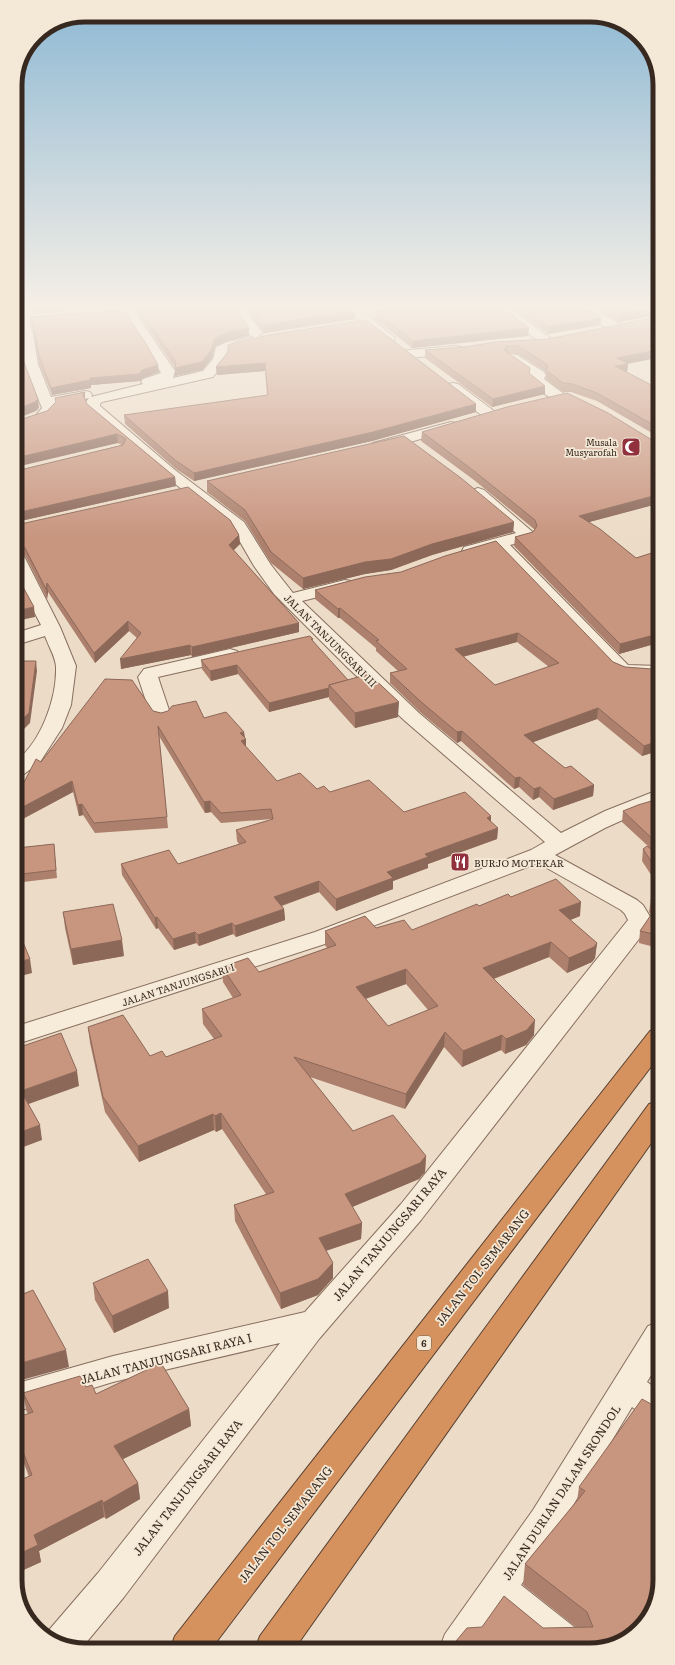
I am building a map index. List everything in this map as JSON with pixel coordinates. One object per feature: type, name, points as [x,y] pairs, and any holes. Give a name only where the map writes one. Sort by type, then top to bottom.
[{"type":"highway","name":"JALAN TOL SEMARANG","points":[[193,1643],[653,1045]]},
{"type":"highway","points":[[277,1643],[653,1119]]},
{"type":"street","points":[[29,420],[46,413],[49,408],[38,384]]},
{"type":"street","points":[[46,402],[138,384]]},
{"type":"street","name":"JALAN TANJUNGSARI III","points":[[165,384],[97,399],[92,403],[99,414],[238,525],[263,566],[289,599],[379,688],[549,848]]},
{"type":"street","points":[[367,448],[413,443],[495,412],[450,384]]},
{"type":"street","points":[[543,384],[566,397],[544,400]]},
{"type":"street","points":[[169,493],[212,484]]},
{"type":"street","points":[[453,555],[525,536],[527,532],[467,484]]},
{"type":"street","points":[[498,544],[619,667],[624,670],[653,672]]},
{"type":"street","points":[[22,571],[51,627],[66,666],[61,705],[52,728],[33,758],[22,766]]},
{"type":"street","points":[[289,599],[358,582]]},
{"type":"street","points":[[22,638],[51,627]]},
{"type":"street","points":[[302,639],[325,634]]},
{"type":"street","points":[[161,716],[148,676],[151,673],[249,651]]},
{"type":"street","name":"JALAN TANJUNGSARI I","points":[[22,1033],[323,937],[549,848],[653,798]]},
{"type":"street","name":"JALAN TANJUNGSARI RAYA","points":[[65,1640],[111,1585],[315,1322],[411,1212],[638,925],[640,920],[635,910],[549,848]]},
{"type":"street","name":"JALAN TANJUNGSARI RAYA I","points":[[22,1396],[113,1369],[315,1322]]},
{"type":"street","name":"JALAN DURIAN DALAM SRONDOL","points":[[461,1643],[545,1521],[653,1345]]},
{"type":"street","points":[[629,1386],[653,1405]]},
{"type":"street","points":[[498,1589],[565,1643]]},
{"type":"building","points":[[22,384],[32,384],[38,399],[35,402],[22,407]]},
{"type":"building","points":[[49,384],[72,384],[51,388]]},
{"type":"building","points":[[267,384],[449,384],[476,404],[373,432],[194,473],[175,460],[124,415],[268,395]]},
{"type":"building","points":[[472,384],[542,384],[545,386],[493,399]]},
{"type":"building","points":[[569,384],[649,384],[653,386],[653,425],[597,393]]},
{"type":"building","points":[[85,392],[83,395],[87,404],[175,477],[22,512],[22,470],[123,445],[126,439],[117,434],[22,457],[22,419],[47,411],[56,402],[55,398]]},
{"type":"building","points":[[567,393],[608,413],[653,440],[653,496],[579,516],[600,529],[636,558],[653,553],[653,635],[620,644],[515,537],[533,532],[537,526],[535,520],[422,432],[507,407]]},
{"type":"building","points":[[404,436],[461,478],[514,522],[432,544],[391,559],[365,562],[303,578],[271,552],[245,510],[207,481]]},
{"type":"building","points":[[188,487],[230,520],[239,535],[229,545],[299,623],[192,647],[190,645],[120,659],[141,633],[128,621],[94,653],[47,583],[46,589],[22,544],[22,524]]},
{"type":"building","points":[[496,541],[613,662],[625,667],[653,670],[653,743],[644,746],[598,708],[524,735],[565,768],[571,766],[594,785],[554,799],[540,787],[534,789],[520,777],[515,778],[462,731],[457,732],[420,701],[390,673],[407,669],[376,641],[379,640],[340,608],[338,609],[315,590],[365,577],[401,572],[445,556]],"holes":[[[518,633],[559,663],[495,685],[455,649]]]},
{"type":"building","points":[[22,585],[34,607],[22,610]]},
{"type":"building","points":[[310,636],[313,639],[311,639],[348,680],[329,685],[329,688],[269,703],[237,665],[210,671],[201,660]]},
{"type":"building","points":[[22,661],[36,661],[29,713],[22,719]]},
{"type":"building","points":[[369,674],[399,702],[355,713],[329,685]]},
{"type":"building","points":[[105,679],[132,680],[153,711],[161,713],[168,711],[172,706],[196,701],[204,718],[226,712],[244,732],[240,733],[246,739],[241,741],[277,781],[300,773],[317,789],[324,786],[330,792],[369,780],[404,812],[465,792],[491,816],[487,818],[498,828],[425,854],[428,857],[387,872],[393,878],[336,899],[319,881],[274,897],[284,909],[235,926],[232,923],[198,935],[195,932],[173,939],[157,917],[155,918],[121,864],[169,850],[178,864],[246,842],[236,830],[273,819],[271,809],[221,813],[210,801],[204,802],[158,726],[167,817],[94,823],[82,804],[78,805],[72,781],[22,807],[22,786],[36,759],[41,762]]},
{"type":"building","points":[[653,800],[653,839],[623,811]]},
{"type":"building","points":[[54,844],[56,870],[22,874],[22,847]]},
{"type":"building","points":[[647,846],[653,851],[653,864],[643,849]]},
{"type":"building","points":[[556,879],[581,902],[559,910],[597,943],[594,947],[569,958],[551,942],[483,968],[535,1020],[527,1030],[506,1039],[502,1035],[463,1051],[445,1032],[406,1094],[294,1057],[353,1131],[393,1115],[426,1156],[420,1163],[345,1194],[362,1223],[319,1238],[333,1263],[318,1279],[280,1293],[234,1205],[274,1192],[221,1113],[215,1116],[213,1114],[138,1146],[103,1097],[88,1027],[123,1015],[150,1056],[162,1051],[166,1057],[222,1036],[202,1009],[241,995],[222,967],[248,958],[259,972],[336,945],[325,931],[365,916],[376,928],[404,920],[412,930],[477,904],[479,906],[508,894],[511,897]],"holes":[[[406,969],[438,1006],[388,1026],[356,987]]]},
{"type":"building","points":[[653,894],[653,904],[651,900]]},
{"type":"building","points":[[113,904],[122,940],[71,949],[63,912]]},
{"type":"building","points":[[653,912],[653,934],[640,931]]},
{"type":"building","points":[[22,940],[30,959],[22,961]]},
{"type":"building","points":[[61,1033],[77,1071],[22,1091],[22,1046]]},
{"type":"building","points":[[22,1093],[40,1125],[22,1132]]},
{"type":"building","points":[[148,1259],[168,1291],[112,1316],[93,1283]]},
{"type":"building","points":[[33,1290],[66,1350],[22,1363],[22,1294]]},
{"type":"building","points":[[161,1363],[189,1409],[114,1446],[138,1483],[103,1503],[102,1500],[34,1535],[38,1545],[22,1553],[22,1479],[32,1475],[22,1449],[22,1416],[33,1412],[23,1393],[80,1376],[86,1387],[92,1385],[96,1394]]},
{"type":"building","points":[[642,1399],[653,1405],[653,1580],[651,1596],[648,1604],[637,1622],[618,1636],[602,1642],[454,1643],[467,1628],[482,1627],[504,1596],[543,1628],[593,1627],[587,1612],[525,1564],[585,1491],[579,1487]]},
{"type":"place","name":"Musala Musyarofah","points":[[631,447]]},
{"type":"place","name":"BURJO MOTEKAR","points":[[460,862]]}]
